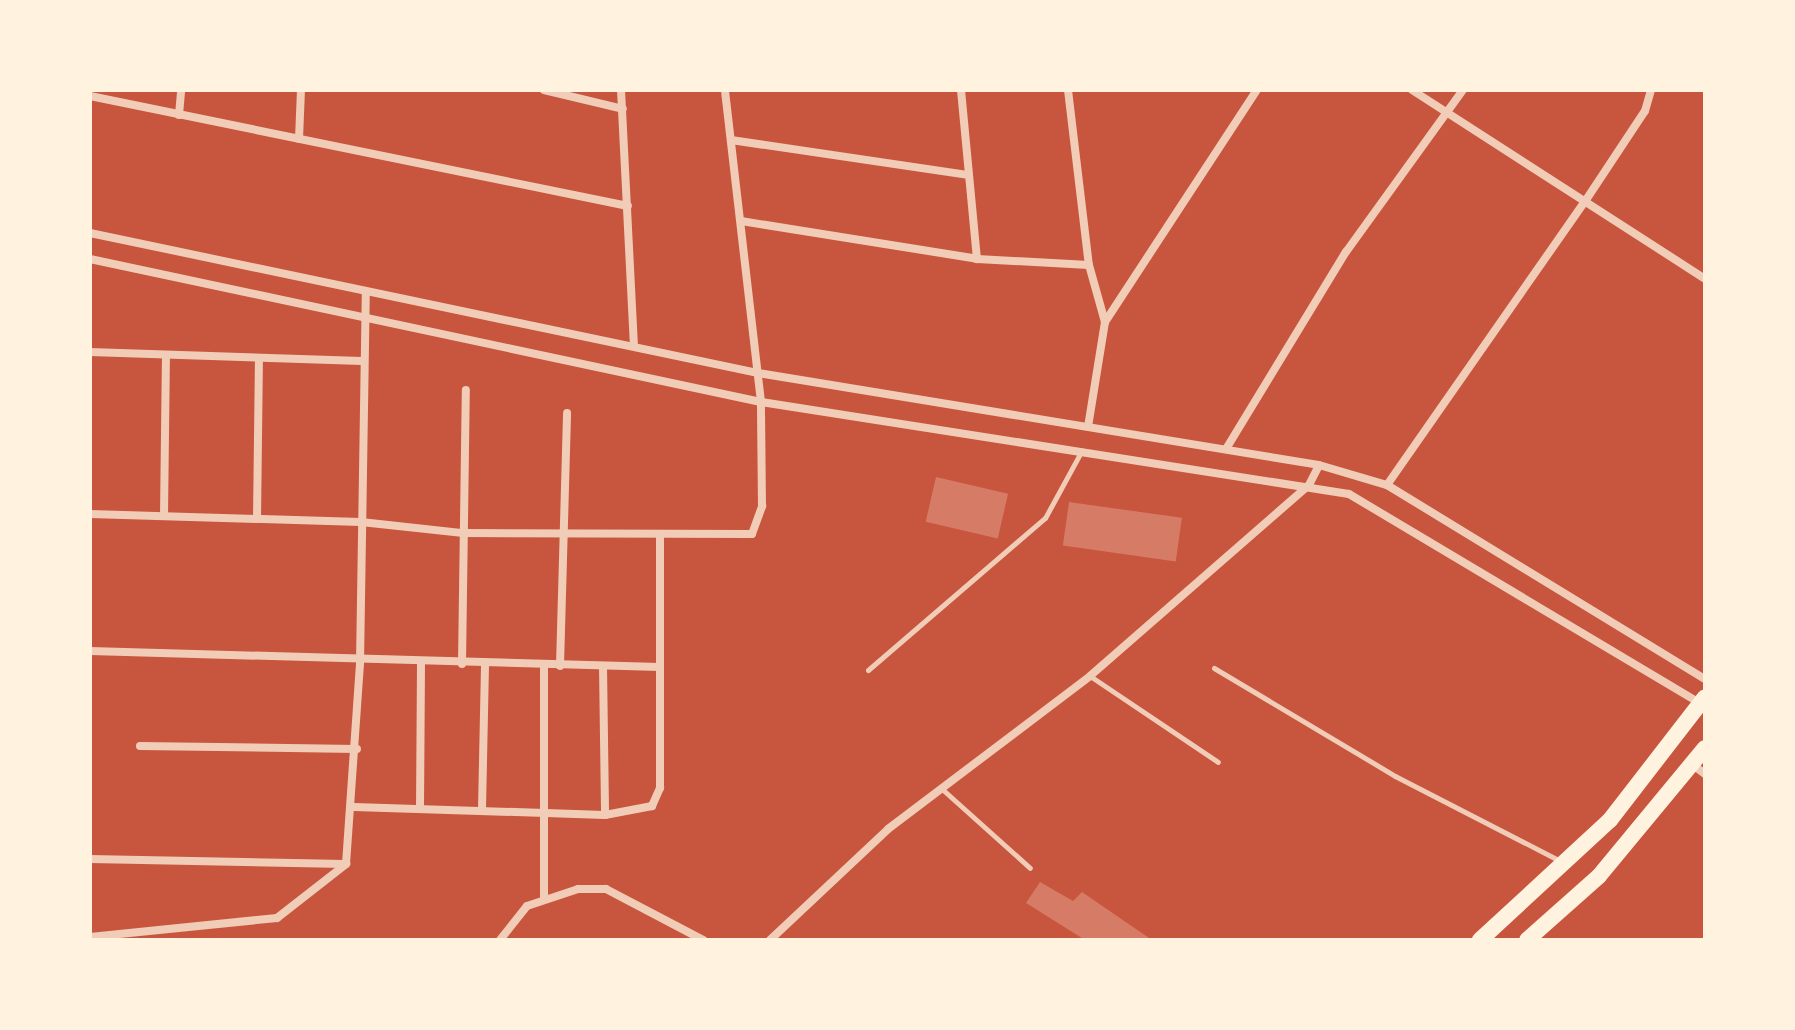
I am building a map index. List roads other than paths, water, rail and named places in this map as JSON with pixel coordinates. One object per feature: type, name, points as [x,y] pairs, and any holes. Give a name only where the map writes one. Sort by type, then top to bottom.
[{"type":"highway","points":[[1480,940],[1566,864],[1636,791],[1704,703]]},
{"type":"highway","points":[[1527,940],[1599,876],[1699,769],[1705,748]]},
{"type":"street","points":[[179,115],[181,90]]},
{"type":"street","points":[[299,139],[301,90]]},
{"type":"street","points":[[544,90],[623,109]]},
{"type":"street","points":[[621,90],[634,345]]},
{"type":"street","points":[[90,514],[361,522],[463,533],[740,538],[761,522],[761,402],[725,90]]},
{"type":"street","points":[[961,90],[977,259]]},
{"type":"street","points":[[1068,90],[1089,265],[1105,322]]},
{"type":"street","points":[[1088,427],[1105,322],[1257,90]]},
{"type":"street","points":[[1412,90],[1705,279]]},
{"type":"street","points":[[1226,449],[1346,252],[1463,90]]},
{"type":"street","points":[[1387,485],[1584,203],[1645,111],[1651,90]]},
{"type":"street","points":[[90,96],[628,206]]},
{"type":"street","points":[[731,140],[967,175]]},
{"type":"street","points":[[741,221],[977,259],[1089,265]]},
{"type":"street","points":[[90,233],[758,373],[1319,465],[1387,485],[1705,679]]},
{"type":"street","points":[[90,259],[761,402],[1309,485],[1375,502],[1704,703]]},
{"type":"street","points":[[90,937],[277,918],[346,864],[354,807],[357,749],[362,361],[366,293]]},
{"type":"street","points":[[90,352],[362,361]]},
{"type":"street","points":[[164,516],[166,355]]},
{"type":"street","points":[[257,519],[259,358]]},
{"type":"street","points":[[462,664],[466,390]]},
{"type":"street","points":[[560,666],[567,413]]},
{"type":"street","points":[[770,940],[941,788],[1090,676],[1309,485],[1319,465]]},
{"type":"street","points":[[354,807],[543,810],[605,815],[644,811],[657,798],[660,538]]},
{"type":"street","points":[[90,651],[360,663],[660,667]]},
{"type":"street","points":[[420,808],[421,664]]},
{"type":"street","points":[[482,809],[485,665]]},
{"type":"street","points":[[544,665],[544,899]]},
{"type":"street","points":[[603,666],[605,815]]},
{"type":"street","points":[[140,746],[357,749]]},
{"type":"street","points":[[90,859],[346,864]]},
{"type":"street","points":[[500,940],[511,920],[544,899],[578,889],[625,893],[703,940]]},
{"type":"lane","points":[[868,670],[1045,518],[1082,450]]},
{"type":"lane","points":[[1214,668],[1395,776],[1566,864]]},
{"type":"lane","points":[[1090,676],[1218,762]]},
{"type":"lane","points":[[941,788],[1030,868]]}]
